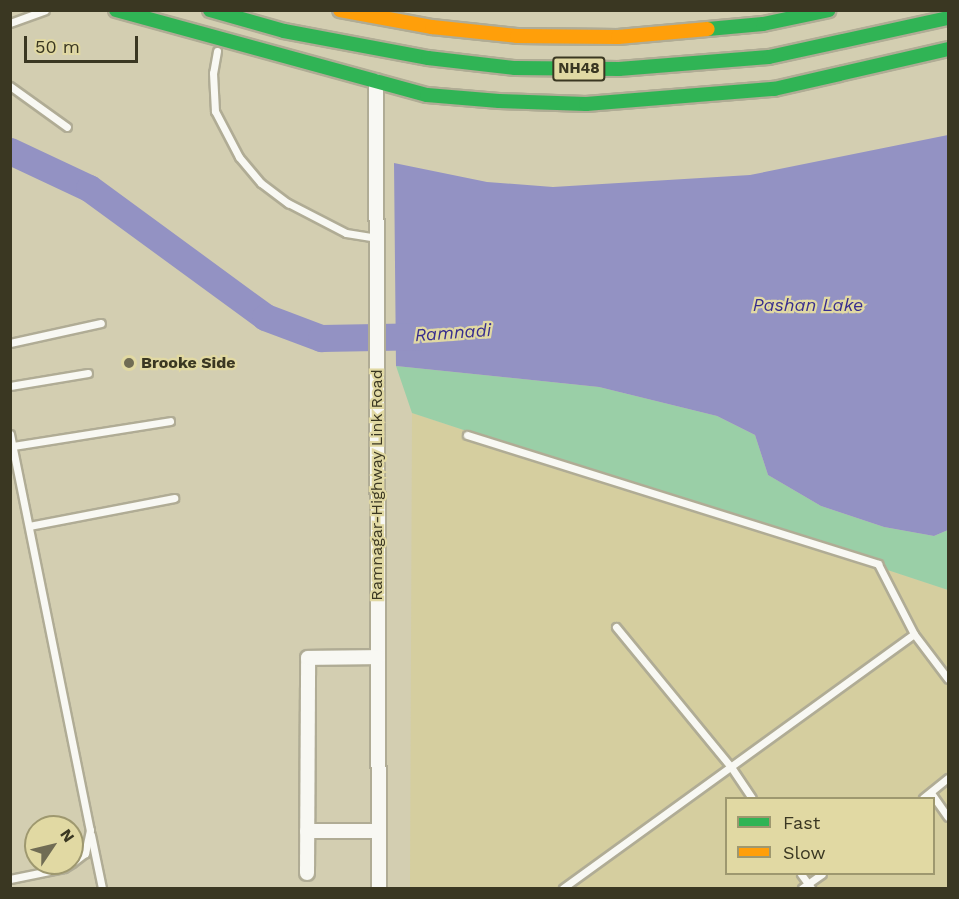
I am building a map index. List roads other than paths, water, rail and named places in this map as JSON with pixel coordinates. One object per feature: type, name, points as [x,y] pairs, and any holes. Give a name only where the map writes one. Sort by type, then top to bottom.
[{"type":"main road","points":[[116,10],[196,34],[428,95],[498,101],[586,104],[774,89],[948,49]]},
{"type":"main road","name":"NH48","points":[[210,10],[295,34],[428,58],[515,68],[596,69],[726,63],[769,57],[948,18]]},
{"type":"main road","name":"NH48","points":[[340,10],[517,36],[618,37],[763,24],[829,10]]},
{"type":"street","name":"Ramnagar-Highway Link Road","points":[[376,81],[379,888]]},
{"type":"street","points":[[307,873],[308,658],[378,657]]},
{"type":"street","points":[[307,831],[379,831]]},
{"type":"lane","points":[[10,22],[45,10]]},
{"type":"lane","points":[[217,51],[213,73],[215,111],[239,157],[261,183],[288,203],[346,233],[376,238]]},
{"type":"lane","points":[[10,86],[67,128]]},
{"type":"lane","points":[[10,343],[101,323]]},
{"type":"lane","points":[[10,386],[88,373]]},
{"type":"lane","points":[[13,446],[170,421]]},
{"type":"lane","points":[[10,434],[102,888]]},
{"type":"lane","points":[[466,435],[878,564],[914,634],[948,679]]},
{"type":"lane","points":[[29,526],[174,498]]},
{"type":"lane","points":[[616,627],[731,767],[751,797]]},
{"type":"lane","points":[[563,888],[914,634]]},
{"type":"lane","points":[[925,797],[948,778]]},
{"type":"lane","points":[[931,793],[934,797]]},
{"type":"lane","points":[[935,799],[948,817]]},
{"type":"lane","points":[[84,854],[90,830]]},
{"type":"lane","points":[[10,879],[30,875]]},
{"type":"lane","points":[[807,887],[820,875]]},
{"type":"water","name":"Pashan Lake","points":[[948,135],[948,530],[934,536],[884,527],[821,506],[768,475],[755,435],[717,416],[599,387],[396,366],[394,163],[487,182],[553,187],[750,175]]},
{"type":"waterway","name":"Ramnadi","points":[[10,151],[89,188],[265,317],[321,338],[432,336]]},
{"type":"place","name":"Brooke Side","points":[[129,363]]}]
